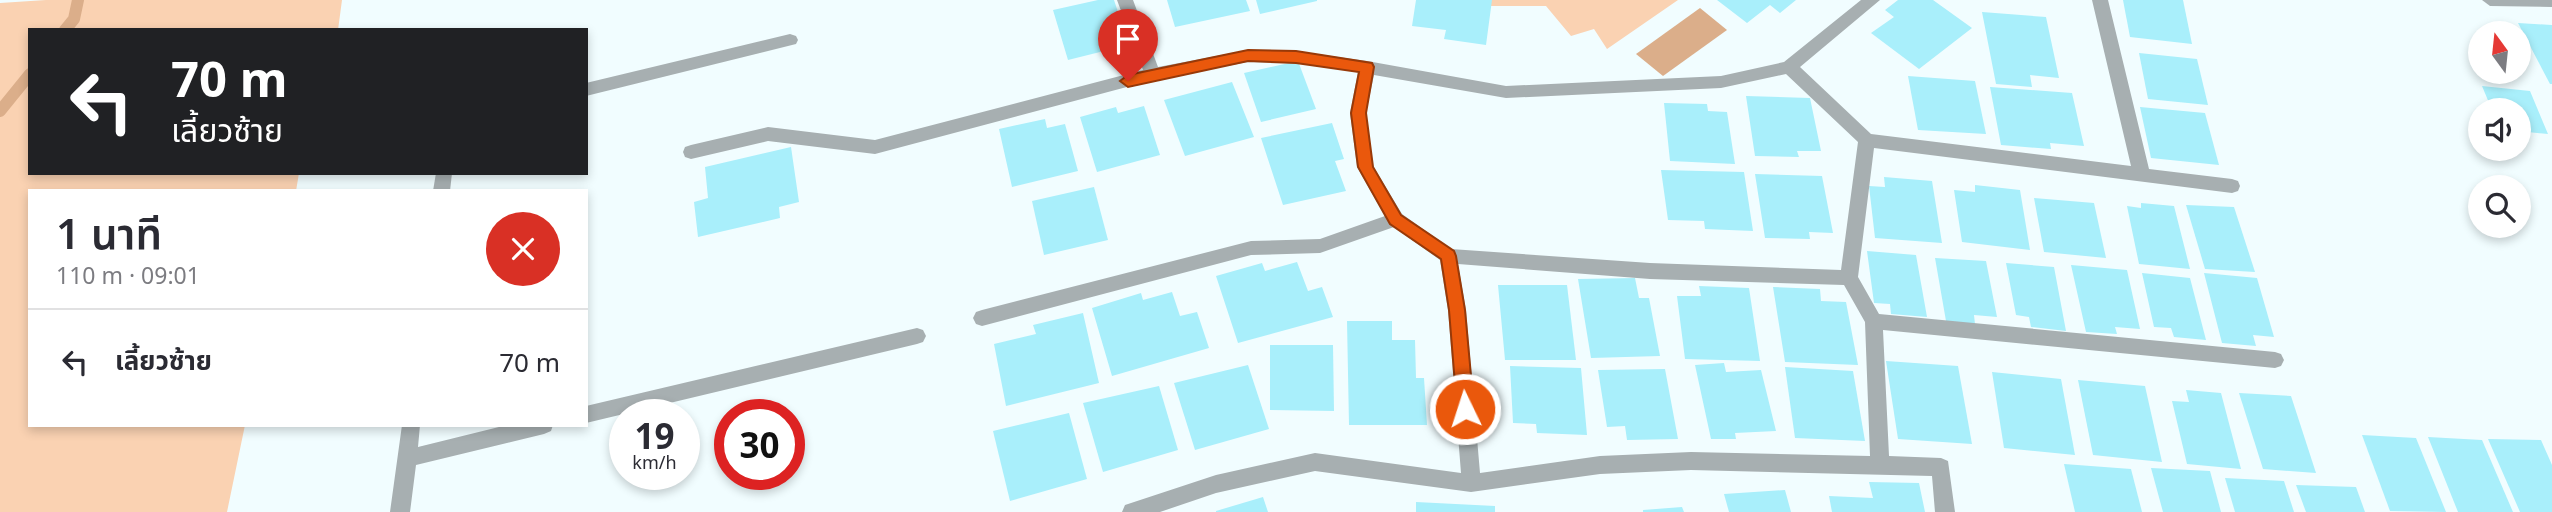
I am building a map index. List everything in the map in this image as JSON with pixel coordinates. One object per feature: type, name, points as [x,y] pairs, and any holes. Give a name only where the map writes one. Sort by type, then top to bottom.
[{"type":"street","points":[[1125,0],[1153,74]]},
{"type":"street","points":[[691,152],[768,134],[875,147],[1153,74],[1248,56],[1296,57],[1506,92],[1721,82],[1789,67],[1872,0]]},
{"type":"street","points":[[2100,0],[2142,176]]},
{"type":"street","points":[[2490,0],[2552,1]]},
{"type":"street","points":[[588,90],[790,40]]},
{"type":"street","points":[[1367,67],[1358,113],[1365,167],[1396,219],[1448,256],[1650,271],[1849,278]]},
{"type":"street","points":[[1789,67],[1867,140],[2232,186]]},
{"type":"street","points":[[1867,140],[1849,278],[1874,321],[1880,465]]},
{"type":"street","points":[[982,318],[1251,248],[1320,246],[1396,219]]},
{"type":"street","points":[[1448,256],[1457,310],[1471,483]]},
{"type":"street","points":[[1874,321],[2275,360]]},
{"type":"street","points":[[588,415],[917,336]]},
{"type":"street","points":[[400,512],[411,427]]},
{"type":"street","points":[[407,458],[536,427]]},
{"type":"street","points":[[1132,512],[1216,484],[1315,463],[1471,483],[1600,465],[1691,461],[1941,467],[1945,512]]},
{"type":"shaded area","points":[[46,0],[342,0],[338,28],[28,28],[28,175],[299,175],[296,189],[28,189],[28,427],[245,427],[227,512],[0,512],[0,3]]},
{"type":"shaded area","points":[[1421,0],[1678,0],[1607,49],[1594,29],[1571,36],[1546,6],[1457,6]]},
{"type":"shaded area","points":[[1700,8],[1727,30],[1663,76],[1636,54]]},
{"type":"building","points":[[1098,0],[1114,0],[1127,39],[1106,44],[1108,50],[1068,60],[1053,10]]},
{"type":"building","points":[[1167,0],[1246,0],[1250,11],[1175,27]]},
{"type":"building","points":[[1256,0],[1317,0],[1317,1],[1260,14]]},
{"type":"building","points":[[1416,0],[1492,0],[1486,45],[1444,39],[1446,30],[1412,26]]},
{"type":"building","points":[[1717,0],[1796,0],[1780,13],[1770,5],[1747,23]]},
{"type":"building","points":[[1898,0],[1933,0],[1972,28],[1919,69],[1871,33],[1894,17],[1885,10]]},
{"type":"building","points":[[2123,0],[2183,0],[2192,44],[2130,37]]},
{"type":"building","points":[[1982,12],[2046,17],[2059,78],[2030,75],[2032,87],[1996,84]]},
{"type":"building","points":[[2531,24],[2552,25],[2550,84],[2531,48]]},
{"type":"building","points":[[2139,53],[2197,59],[2208,105],[2148,99]]},
{"type":"building","points":[[1298,61],[1316,109],[1261,122],[1244,73]]},
{"type":"building","points":[[1908,76],[1975,81],[1986,134],[1918,130]]},
{"type":"building","points":[[1232,82],[1254,137],[1185,156],[1164,100]]},
{"type":"building","points":[[2482,86],[2530,91],[2548,134],[2531,132],[2531,98],[2487,98]]},
{"type":"building","points":[[1990,87],[2072,93],[2084,146],[2050,143],[2051,149],[2001,145]]},
{"type":"building","points":[[1746,96],[1810,98],[1821,151],[1797,151],[1799,157],[1755,156]]},
{"type":"building","points":[[1664,103],[1707,104],[1708,111],[1727,112],[1735,164],[1670,161]]},
{"type":"building","points":[[1144,106],[1160,155],[1097,172],[1080,117],[1116,107],[1118,113]]},
{"type":"building","points":[[2140,107],[2205,113],[2219,165],[2151,158]]},
{"type":"building","points":[[1045,119],[1047,128],[1065,124],[1078,171],[1012,187],[999,129]]},
{"type":"building","points":[[1332,123],[1344,159],[1335,161],[1346,191],[1283,205],[1261,138]]},
{"type":"building","points":[[791,147],[799,202],[779,207],[780,218],[698,237],[694,202],[708,198],[705,167]]},
{"type":"building","points":[[1661,170],[1744,172],[1753,231],[1705,229],[1704,221],[1668,220]]},
{"type":"building","points":[[1755,174],[1822,176],[1833,233],[1809,232],[1810,239],[1765,238]]},
{"type":"building","points":[[1884,177],[1932,181],[1942,243],[1875,238],[1869,186],[1885,187]]},
{"type":"building","points":[[1975,185],[2020,190],[2030,250],[1962,242],[1954,190],[1975,192]]},
{"type":"building","points":[[1094,187],[1108,240],[1044,255],[1032,201]]},
{"type":"building","points":[[2034,198],[2094,203],[2106,258],[2044,252]]},
{"type":"building","points":[[2141,203],[2174,206],[2190,269],[2139,264],[2127,206],[2141,208]]},
{"type":"building","points":[[2186,205],[2234,207],[2255,272],[2205,269]]},
{"type":"building","points":[[1867,251],[1916,255],[1927,317],[1891,314],[1890,304],[1874,303]]},
{"type":"building","points":[[1935,258],[1986,261],[1997,317],[1974,315],[1975,324],[1946,321]]},
{"type":"building","points":[[1297,262],[1308,291],[1322,287],[1333,317],[1238,343],[1216,276],[1262,263],[1265,271]]},
{"type":"building","points":[[2006,263],[2054,267],[2066,331],[2031,327],[2029,317],[2016,315]]},
{"type":"building","points":[[2071,265],[2127,270],[2140,329],[2115,327],[2117,334],[2086,332]]},
{"type":"building","points":[[2142,273],[2190,278],[2206,340],[2174,337],[2171,328],[2154,327]]},
{"type":"building","points":[[2204,273],[2257,278],[2274,337],[2253,335],[2256,346],[2222,343]]},
{"type":"building","points":[[1635,278],[1639,298],[1649,298],[1660,356],[1591,358],[1578,279]]},
{"type":"building","points":[[1498,285],[1567,285],[1576,360],[1505,360]]},
{"type":"building","points":[[1699,286],[1749,288],[1760,361],[1685,359],[1677,296],[1701,296]]},
{"type":"building","points":[[1773,287],[1820,289],[1821,301],[1846,302],[1858,365],[1785,362]]},
{"type":"building","points":[[1172,292],[1180,316],[1197,312],[1209,348],[1112,376],[1092,308],[1141,293],[1143,300]]},
{"type":"building","points":[[1083,313],[1099,383],[1006,406],[994,344],[1036,334],[1033,325]]},
{"type":"building","points":[[1347,321],[1392,321],[1392,340],[1415,340],[1416,378],[1424,378],[1427,425],[1349,425]]},
{"type":"building","points":[[1270,345],[1333,345],[1334,411],[1270,410]]},
{"type":"building","points":[[1886,361],[1958,366],[1972,444],[1898,439]]},
{"type":"building","points":[[1724,363],[1726,372],[1761,370],[1776,431],[1735,433],[1736,439],[1711,439],[1695,365]]},
{"type":"building","points":[[1248,365],[1269,429],[1195,450],[1174,383]]},
{"type":"building","points":[[1510,366],[1581,368],[1587,435],[1537,433],[1536,424],[1513,423]]},
{"type":"building","points":[[1785,367],[1853,371],[1865,441],[1795,438]]},
{"type":"building","points":[[1665,369],[1678,439],[1627,440],[1625,426],[1607,427],[1598,370]]},
{"type":"building","points":[[1992,372],[2061,379],[2075,455],[2004,448]]},
{"type":"building","points":[[2078,380],[2145,386],[2162,462],[2093,455]]},
{"type":"building","points":[[1159,386],[1178,450],[1103,472],[1083,403]]},
{"type":"building","points":[[2186,390],[2221,393],[2241,469],[2187,464],[2172,401],[2189,402]]},
{"type":"building","points":[[2239,393],[2291,396],[2316,473],[2263,469]]},
{"type":"building","points":[[1069,413],[1087,479],[1010,501],[993,431]]},
{"type":"building","points":[[2362,435],[2416,438],[2446,512],[2390,511]]},
{"type":"building","points":[[2428,437],[2482,440],[2513,512],[2458,512]]},
{"type":"building","points":[[2488,439],[2541,440],[2552,465],[2552,512],[2520,512]]},
{"type":"building","points":[[2064,464],[2131,469],[2142,512],[2075,512]]},
{"type":"building","points":[[2151,468],[2210,471],[2221,512],[2163,512]]},
{"type":"building","points":[[2225,478],[2284,481],[2294,512],[2235,512]]},
{"type":"building","points":[[1869,482],[1919,483],[1925,512],[1832,512],[1829,496],[1873,498]]},
{"type":"building","points":[[2296,485],[2356,487],[2365,512],[2306,512]]},
{"type":"building","points":[[1785,490],[1791,512],[1729,512],[1724,494]]},
{"type":"building","points":[[1263,497],[1268,512],[1216,512],[1216,511]]},
{"type":"building","points":[[1416,502],[1495,506],[1495,512],[1416,512]]},
{"type":"building","points":[[1682,507],[1684,512],[1643,512],[1643,510]]},
{"type":"waterway","points":[[67,28],[74,19],[78,0]]},
{"type":"waterway","points":[[0,111],[28,76]]},
{"type":"route","points":[[1128,81],[1248,56],[1296,57],[1367,67],[1358,113],[1365,167],[1396,219],[1448,256],[1457,310],[1465,409]]}]
